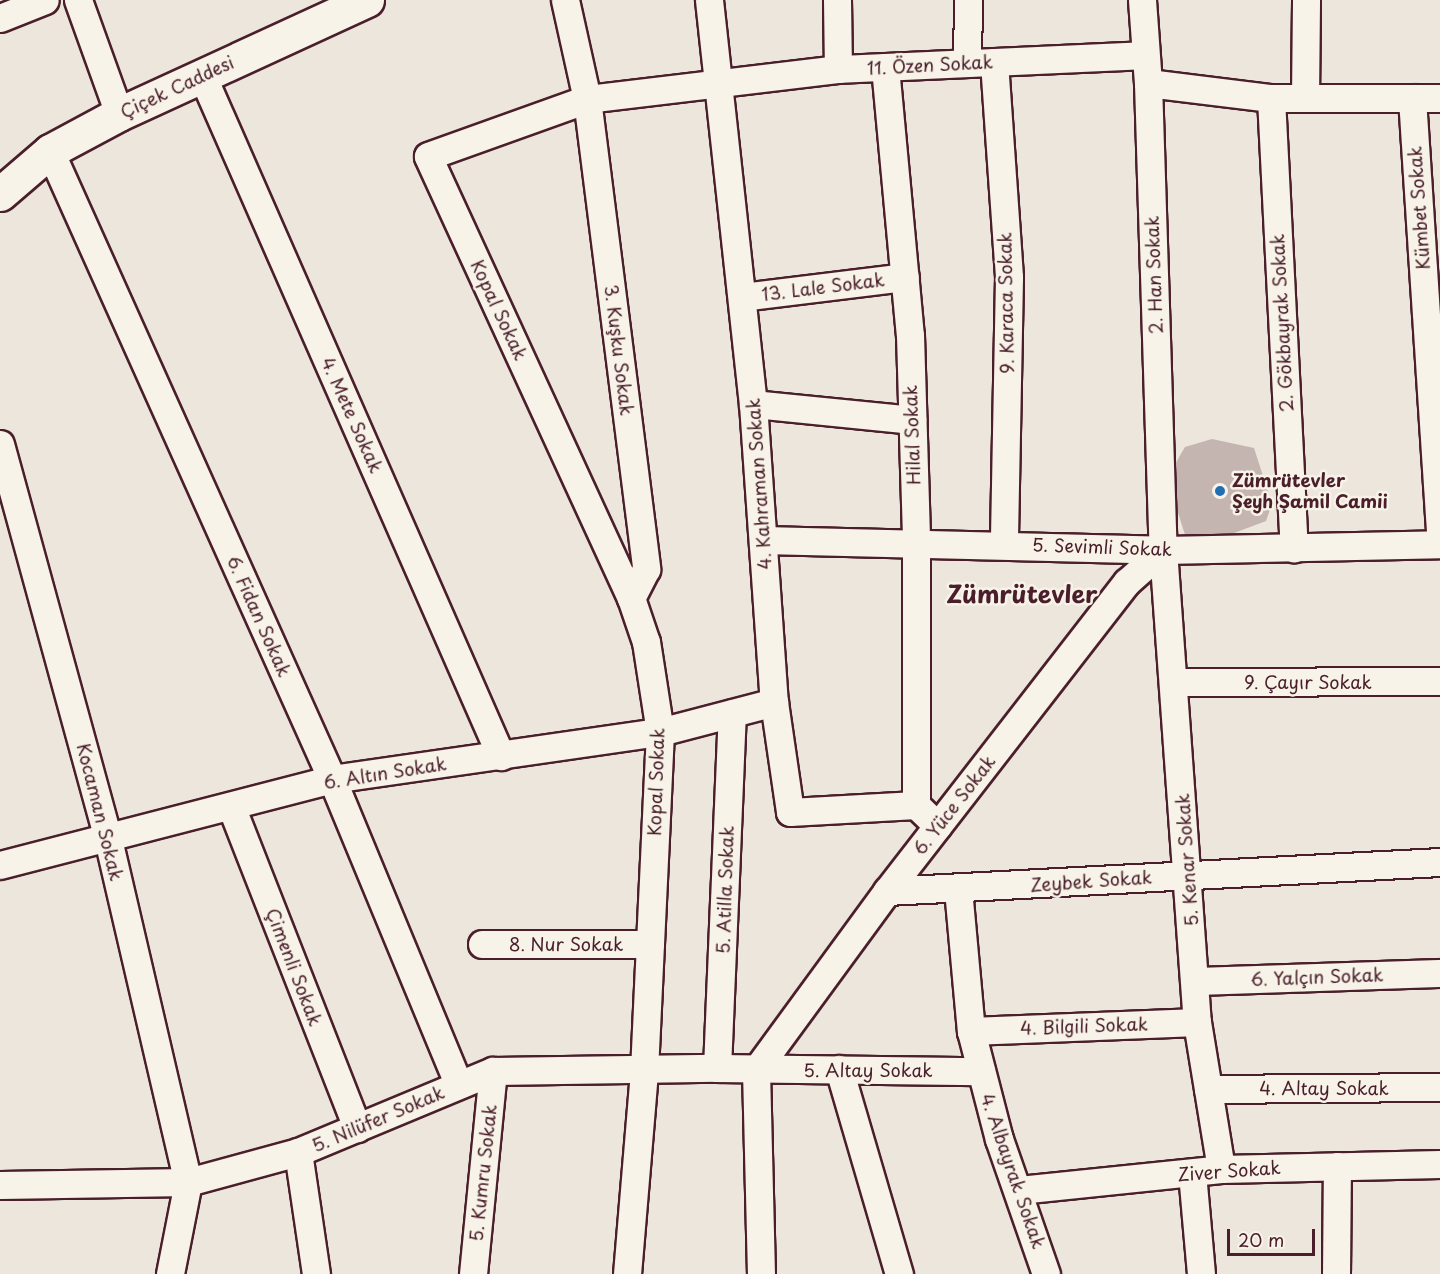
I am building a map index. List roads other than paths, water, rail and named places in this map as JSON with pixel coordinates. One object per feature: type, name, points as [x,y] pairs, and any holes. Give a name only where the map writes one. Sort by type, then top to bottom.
[{"type":"main road","name":"Çiçek Caddesi","points":[[0,194],[50,151],[119,114],[367,0]]},
{"type":"street","points":[[0,18],[45,0]]},
{"type":"street","points":[[78,0],[119,114]]},
{"type":"street","name":"3. Kuşku Sokak","points":[[565,0],[587,99],[646,569],[631,598]]},
{"type":"street","name":"4. Kahraman Sokak","points":[[709,0],[753,404],[774,702],[790,812],[915,805]]},
{"type":"street","points":[[837,0],[838,69]]},
{"type":"street","points":[[967,63],[968,0]]},
{"type":"street","name":"2. Han Sokak","points":[[1142,0],[1148,83],[1163,550]]},
{"type":"street","points":[[1305,98],[1306,0]]},
{"type":"street","name":"11. Özen Sokak","points":[[717,81],[838,69],[1145,55]]},
{"type":"street","name":"9. Karaca Sokak","points":[[994,62],[1009,277],[1004,544]]},
{"type":"street","name":"Hilal Sokak","points":[[885,67],[905,277],[912,420],[916,543],[915,805]]},
{"type":"street","name":"4. Mete Sokak","points":[[202,75],[501,756]]},
{"type":"street","points":[[587,99],[717,81]]},
{"type":"street","points":[[1148,83],[1271,98],[1440,98]]},
{"type":"street","name":"2. Gökbayrak Sokak","points":[[1271,98],[1294,548]]},
{"type":"street","name":"Kümbet Sokak","points":[[1412,98],[1440,534]]},
{"type":"street","name":"Kopal Sokak","points":[[587,99],[428,156],[631,598],[646,642],[660,732],[644,1071],[627,1274]]},
{"type":"street","name":"6. Fidan Sokak","points":[[50,151],[332,779],[459,1085]]},
{"type":"street","name":"13. Lale Sokak","points":[[741,297],[905,277]]},
{"type":"street","points":[[753,404],[912,420]]},
{"type":"street","name":"Kocaman Sokak","points":[[0,444],[108,839],[188,1182]]},
{"type":"street","name":"5. Sevimli Sokak","points":[[763,540],[1004,544],[1163,550],[1440,544]]},
{"type":"street","name":"5. Kenar Sokak","points":[[1163,550],[1175,682],[1197,1022],[1221,1169]]},
{"type":"street","name":"6. Yüce Sokak","points":[[756,1070],[887,891],[1127,582],[1163,550]]},
{"type":"street","name":"9. Çayır Sokak","points":[[1175,682],[1440,681]]},
{"type":"street","name":"6. Altın Sokak","points":[[0,865],[108,839],[332,779],[660,732],[774,702]]},
{"type":"street","name":"5. Atilla Sokak","points":[[717,1068],[732,713]]},
{"type":"street","points":[[915,805],[938,826]]},
{"type":"street","name":"Çimenli Sokak","points":[[231,806],[357,1128]]},
{"type":"street","name":"Zeybek Sokak","points":[[887,891],[1440,862]]},
{"type":"street","name":"4. Albayrak Sokak","points":[[958,889],[971,1031],[999,1139],[1019,1190],[1046,1274]]},
{"type":"street","name":"8. Nur Sokak","points":[[482,944],[650,944]]},
{"type":"street","name":"6. Yalçın Sokak","points":[[1194,981],[1440,973]]},
{"type":"street","name":"4. Bilgili Sokak","points":[[971,1031],[1197,1022]]},
{"type":"street","name":"5. Nilüfer Sokak","points":[[0,1185],[188,1182],[298,1152],[493,1071],[644,1071],[717,1068],[756,1070]]},
{"type":"street","points":[[839,1069],[899,1274]]},
{"type":"street","points":[[756,1070],[761,1274]]},
{"type":"street","name":"5. Altay Sokak","points":[[756,1070],[981,1071]]},
{"type":"street","name":"5. Kumru Sokak","points":[[473,1274],[493,1071]]},
{"type":"street","name":"4. Altay Sokak","points":[[1208,1089],[1440,1087]]},
{"type":"street","points":[[298,1152],[316,1274]]},
{"type":"street","name":"Ziver Sokak","points":[[1019,1190],[1221,1169],[1440,1164]]},
{"type":"street","points":[[1336,1274],[1337,1166]]},
{"type":"street","points":[[1192,1173],[1201,1274]]},
{"type":"street","points":[[170,1274],[188,1182]]},
{"type":"place","name":"Zümrütevler Şeyh Şamil Camii","points":[[1220,491]]},
{"type":"district","name":"Zümrütevler","points":[[1022,594]]}]
